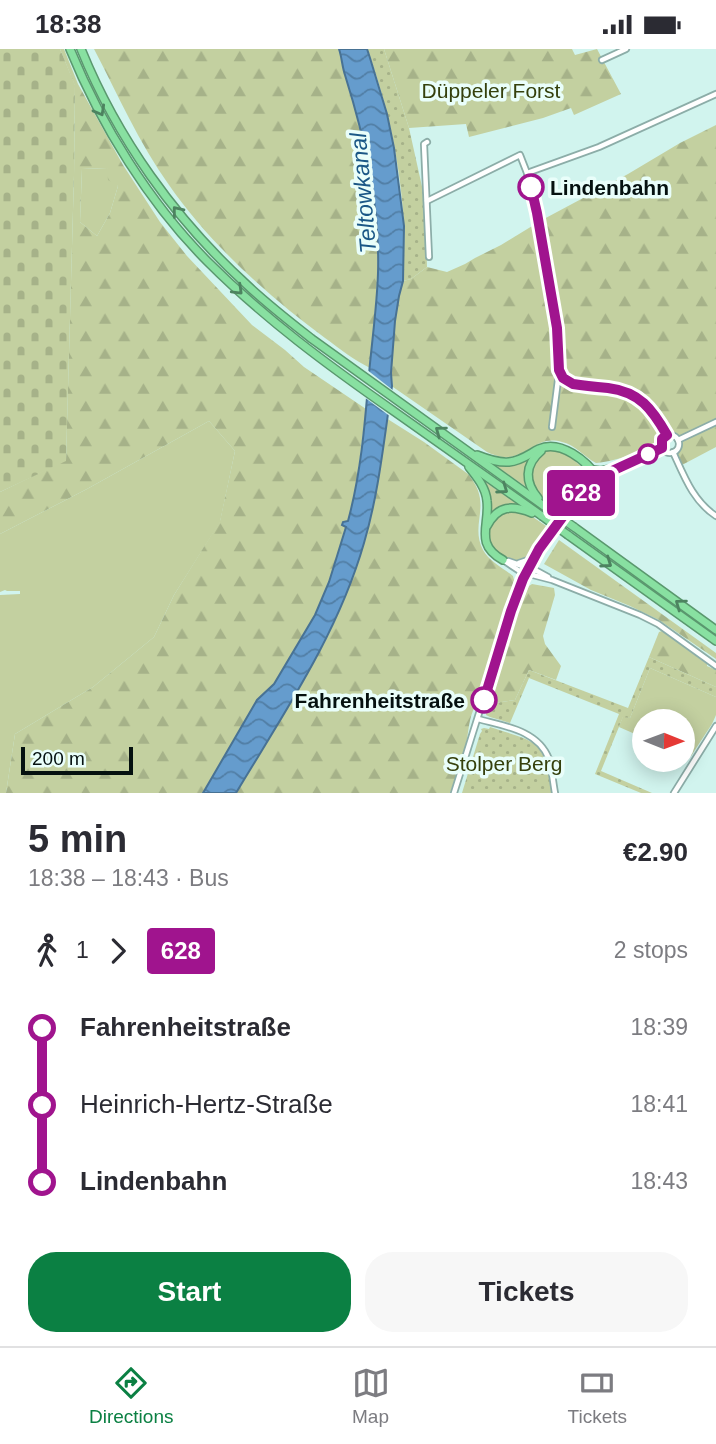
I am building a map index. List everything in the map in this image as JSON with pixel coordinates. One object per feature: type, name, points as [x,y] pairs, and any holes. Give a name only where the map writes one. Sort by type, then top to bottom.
[{"type":"highway","points":[[70,49],[119,146],[166,213],[207,261],[254,306],[349,379],[716,641]]},
{"type":"highway","points":[[80,49],[121,130],[155,183],[181,216],[247,286],[355,371],[716,630]]},
{"type":"highway","points":[[470,453],[508,463],[551,446],[567,451],[592,470],[596,479]]},
{"type":"highway","points":[[546,507],[531,487],[528,471],[537,454],[551,446]]},
{"type":"highway","points":[[575,457],[596,479]]},
{"type":"highway","points":[[465,461],[479,479],[487,499],[485,540],[491,552],[503,560]]},
{"type":"highway","points":[[592,470],[620,467]]},
{"type":"highway","points":[[484,533],[494,516],[505,509],[520,508],[542,516]]},
{"type":"street","points":[[602,60],[626,49]]},
{"type":"street","points":[[527,173],[599,148],[716,94]]},
{"type":"street","points":[[427,142],[424,144],[429,257]]},
{"type":"street","points":[[427,201],[520,155],[534,197],[557,328],[559,370],[552,427]]},
{"type":"street","points":[[559,370],[563,378],[573,384],[620,390],[633,395],[653,411],[667,435]]},
{"type":"street","points":[[678,440],[716,422]]},
{"type":"street","points":[[662,448],[662,439],[667,435],[674,436],[678,440],[678,446],[673,452]]},
{"type":"street","points":[[662,448],[673,452]]},
{"type":"street","points":[[454,793],[511,611],[539,549],[584,490],[596,479],[662,448]]},
{"type":"street","points":[[673,452],[694,495],[716,516]]},
{"type":"street","points":[[514,563],[524,562],[539,549]]},
{"type":"street","points":[[503,560],[527,571]]},
{"type":"street","points":[[503,560],[527,571],[542,573],[552,580],[632,611],[658,624],[716,666]]},
{"type":"street","points":[[478,719],[519,731],[536,740],[549,761],[555,793]]},
{"type":"street","points":[[674,793],[716,726]]},
{"type":"green space","points":[[0,49],[60,49],[75,85],[66,461],[0,492]]},
{"type":"green space","points":[[60,49],[64,49],[78,84],[123,165],[160,222],[187,256],[252,325],[304,367],[366,409],[356,488],[348,521],[342,525],[347,527],[315,615],[274,684],[257,700],[203,793],[6,793],[15,734],[93,687],[154,637],[174,595],[220,521],[235,451],[209,421],[0,534],[0,492],[66,460],[75,86]],"holes":[[[107,168],[108,180],[118,186],[110,213],[97,236],[80,222],[82,169]]]},
{"type":"green space","points":[[94,49],[339,49],[367,156],[378,226],[378,267],[370,368],[283,305],[241,268],[202,228],[148,153]]},
{"type":"green space","points":[[367,49],[384,49],[409,128],[425,200],[427,267],[411,279],[403,281],[404,226],[397,158]]},
{"type":"green space","name":"Düppeler Forst","points":[[384,49],[572,49],[575,55],[597,49],[621,94],[574,115],[571,108],[469,137],[466,124],[409,128]]},
{"type":"green space","points":[[716,125],[716,447],[682,465],[677,454],[683,440],[666,432],[659,443],[605,462],[596,463],[572,446],[554,441],[541,443],[516,455],[500,457],[487,452],[393,387],[393,333],[403,281],[411,279],[427,267],[447,272],[465,264]]},
{"type":"green space","points":[[107,168],[118,186],[110,213],[97,236],[80,222],[82,169]]},
{"type":"green space","points":[[386,418],[468,474],[479,495],[478,531],[483,550],[492,561],[513,576],[514,580],[500,636],[472,715],[450,793],[236,793],[319,652],[344,600],[362,549],[374,498]]},
{"type":"green space","points":[[209,421],[235,451],[220,522],[174,595],[154,637],[93,687],[15,734],[6,793],[0,793],[0,595],[20,594],[20,591],[0,592],[0,534]]},
{"type":"green space","points":[[549,450],[572,458],[588,477],[562,512],[540,496],[531,483],[532,466]]},
{"type":"green space","points":[[536,453],[531,460],[532,491],[490,462],[499,464]]},
{"type":"green space","points":[[481,479],[520,506],[490,518]]},
{"type":"green space","points":[[511,510],[527,513],[549,528],[533,552],[517,562],[498,552],[488,536],[488,530],[496,517]]},
{"type":"green space","points":[[559,540],[716,653],[716,659],[659,620],[591,590],[544,564]]},
{"type":"green space","points":[[532,584],[554,588],[555,595],[543,636],[545,644],[561,666],[556,680],[529,670],[515,700],[488,704],[513,622]]},
{"type":"green space","points":[[662,631],[716,670],[716,687],[649,657],[659,632]]},
{"type":"green space","points":[[649,657],[716,687],[716,697],[650,668],[630,718],[623,717],[601,771],[652,793],[641,793],[595,774],[619,714],[529,678],[510,723],[486,715],[488,704],[515,700],[529,670],[628,708]]},
{"type":"green space","points":[[650,668],[716,697],[716,715],[695,750],[695,709],[634,709]]},
{"type":"green space","points":[[632,713],[632,733],[619,727],[623,716],[630,718]]},
{"type":"green space","name":"Stolper Berg","points":[[490,727],[519,736],[536,746],[546,762],[552,793],[462,793],[481,729]]},
{"type":"water","points":[[339,49],[367,49],[387,114],[404,226],[403,281],[395,321],[392,386],[377,485],[369,524],[353,577],[325,641],[291,703],[236,793],[203,793],[257,700],[274,684],[315,615],[329,582],[346,527],[342,525],[348,521],[356,485],[376,310],[378,248],[370,173]]},
{"type":"pier","points":[[366,369],[394,391],[391,417],[364,397]]},
{"type":"bus line","name":"628","points":[[484,700],[511,611],[523,579],[539,549],[589,484],[662,448],[662,439],[667,435],[653,411],[633,395],[610,388],[573,384],[560,375],[557,328],[531,187]]},
{"type":"place","name":"Lindenbahn","points":[[531,187]]},
{"type":"place","name":"Fahrenheitstraße","points":[[484,700]]},
{"type":"water label","name":"Teltowkanal","points":[[363,193]]}]
